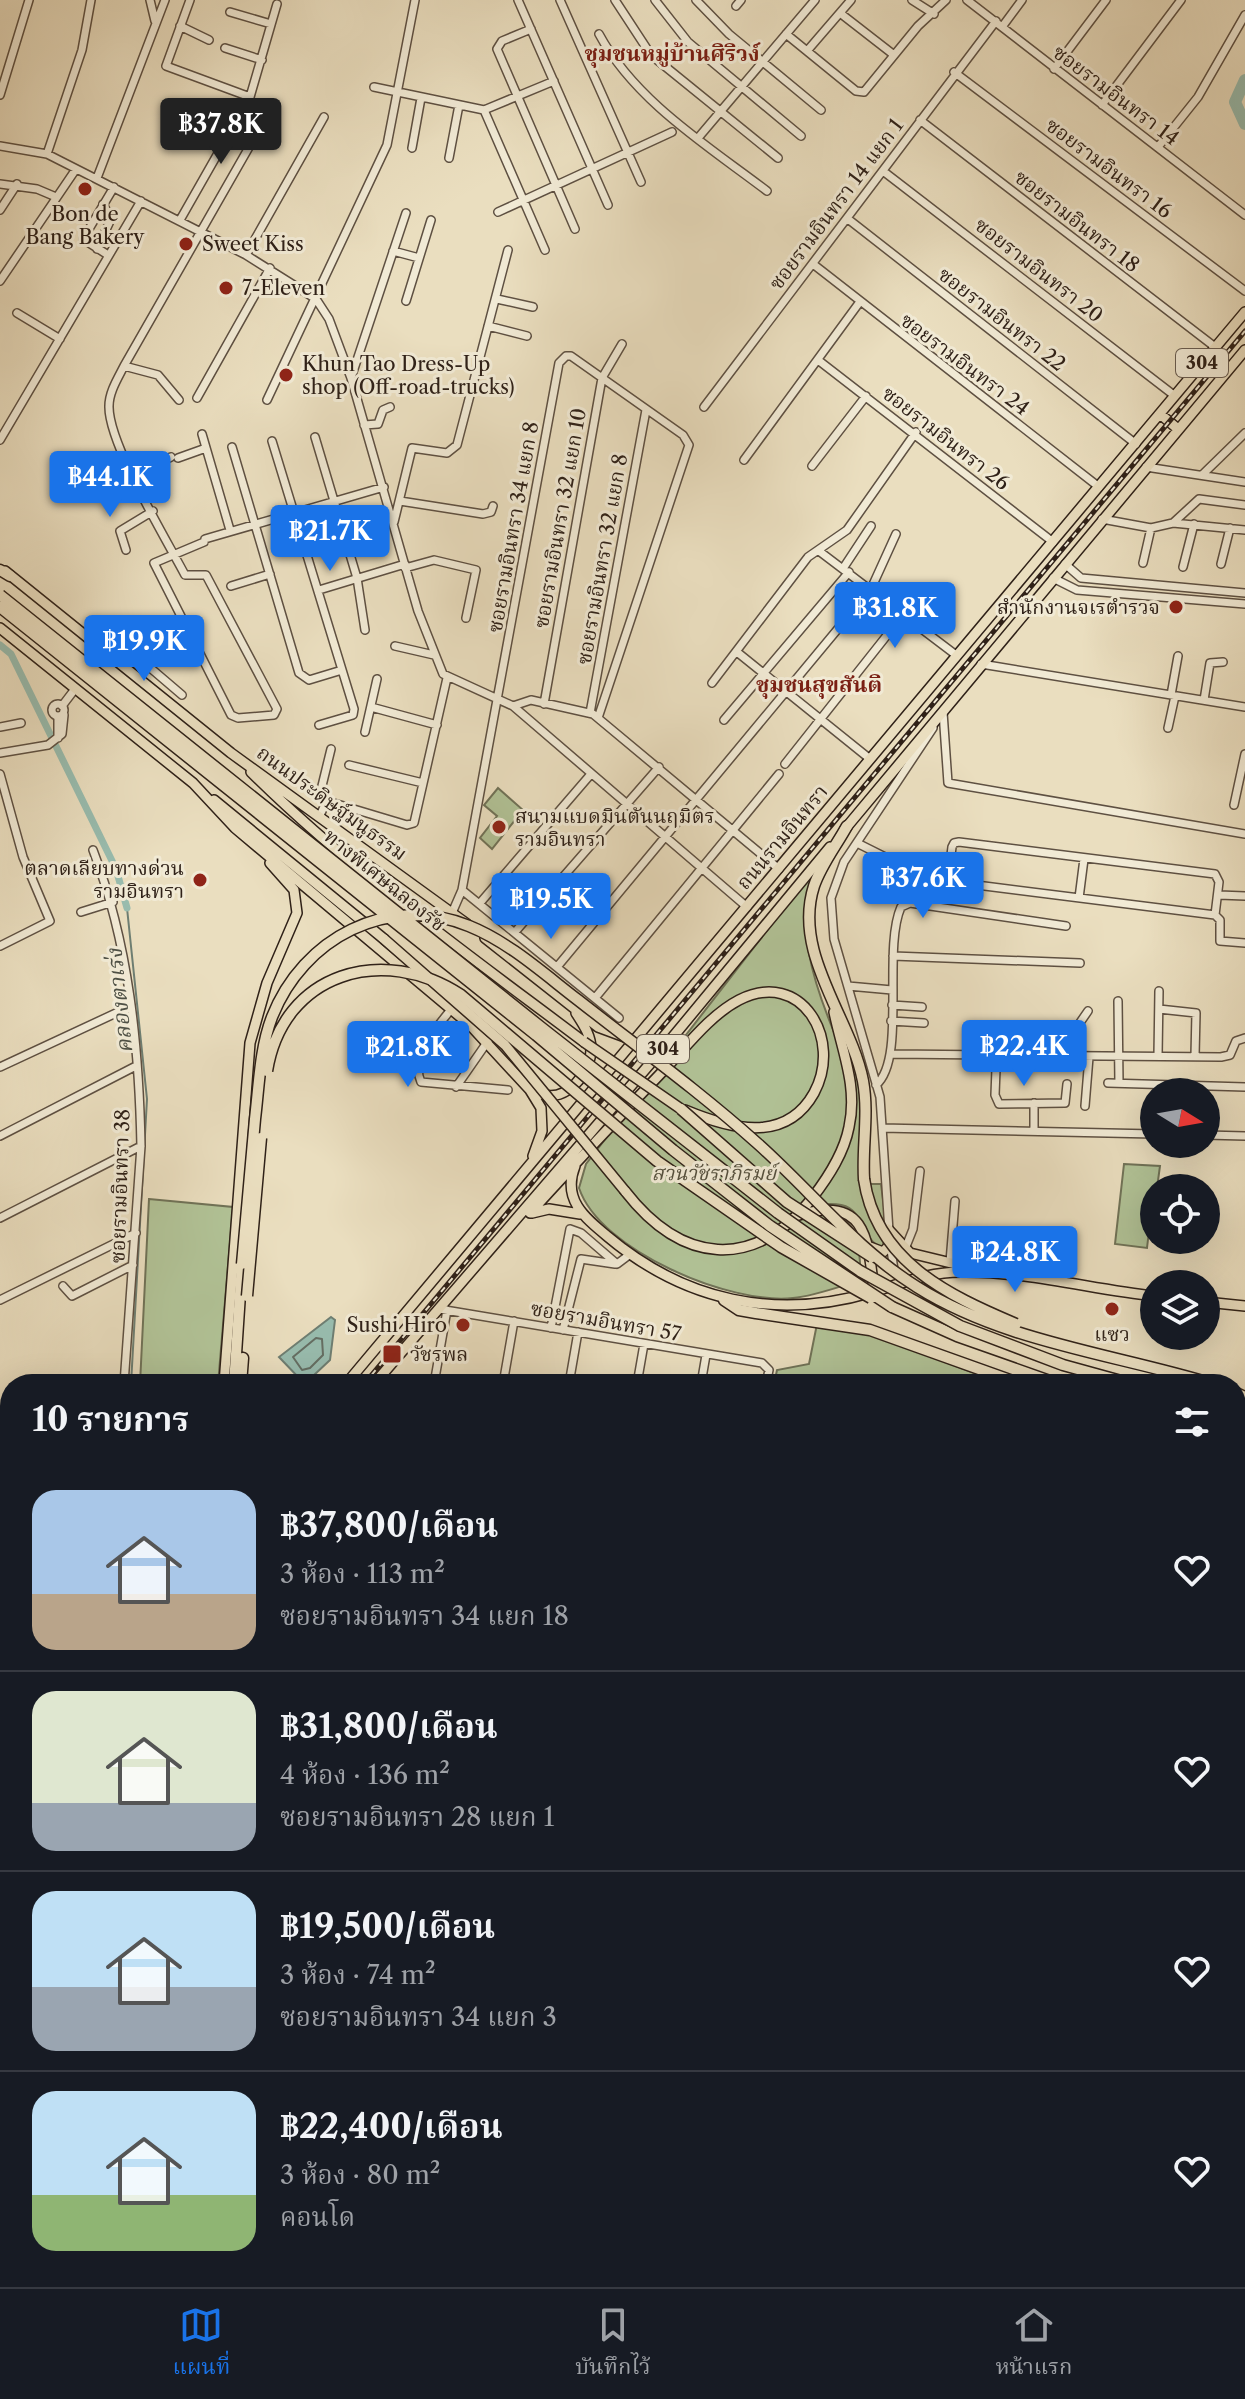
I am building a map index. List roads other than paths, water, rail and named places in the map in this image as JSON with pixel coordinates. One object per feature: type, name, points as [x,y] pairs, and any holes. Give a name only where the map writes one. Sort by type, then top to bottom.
[{"type":"highway","name":"ทางพิเศษฉลองรัช","points":[[0,595],[778,1213],[860,1271],[960,1326],[1063,1365],[1096,1374]]},
{"type":"highway","name":"ทางพิเศษฉลองรัช","points":[[0,607],[770,1226],[892,1307],[957,1336],[1065,1374]]},
{"type":"highway","points":[[847,826],[822,869],[810,906],[813,942],[833,1004],[846,1026],[863,1081],[867,1118],[864,1179],[879,1231],[915,1270],[990,1313],[1062,1343]]},
{"type":"highway","points":[[234,1374],[237,1266],[261,1068],[271,1021],[280,999],[300,967],[341,933],[371,922],[425,916],[468,925],[534,967],[758,1144],[886,1266]]},
{"type":"highway","points":[[242,1374],[265,1086],[275,1041],[288,1017],[321,987],[354,972],[388,968],[428,976],[461,995],[670,1170],[781,1247],[859,1294],[892,1307]]},
{"type":"highway","points":[[681,1109],[787,1202],[918,1288],[977,1317],[1176,1374]]},
{"type":"highway","points":[[724,1300],[739,1310],[870,1330],[941,1352],[996,1374]]},
{"type":"main road","name":"ถนนรามอินทรา","points":[[354,1374],[1245,312]]},
{"type":"main road","name":"304","points":[[383,1374],[443,1309],[667,1044],[1245,350]]},
{"type":"main road","points":[[1160,414],[1178,429]]},
{"type":"main road","name":"ถนนประดิษฐ์มนูธรรม","points":[[3,570],[231,753],[452,913],[598,1027],[622,1037],[632,1035],[653,1019]]},
{"type":"main road","points":[[0,628],[384,939],[505,1045],[645,1216],[670,1236],[700,1247],[725,1249],[751,1245],[778,1233],[798,1215],[827,1178],[849,1128],[853,1100],[833,1004]]},
{"type":"main road","points":[[231,753],[306,825],[413,913],[584,1042],[681,1109],[736,1128],[781,1124],[801,1109],[817,1089],[825,1054],[823,1034],[811,1012],[788,997],[762,993],[739,1000],[704,1028],[578,1160],[530,1213],[474,1269]]},
{"type":"main road","points":[[193,783],[286,880],[298,901],[293,925],[267,983],[253,1028],[244,1109],[237,1266],[225,1374]]},
{"type":"main road","points":[[235,828],[488,1041],[530,1090],[543,1120],[528,1166]]},
{"type":"main road","points":[[530,1090],[548,1097],[560,1095],[570,1089],[587,1068],[589,1037],[571,1007]]},
{"type":"main road","points":[[578,1160],[571,1186],[580,1214]]},
{"type":"main road","points":[[798,1215],[826,1207],[846,1213],[869,1246],[877,1252],[883,1252],[888,1247],[889,1233]]},
{"type":"main road","points":[[530,1213],[549,1209],[580,1214],[629,1255],[675,1282],[724,1300],[788,1306],[874,1292],[896,1283],[941,1273],[982,1272],[1140,1294]]},
{"type":"main road","points":[[889,1233],[905,1249],[925,1258],[982,1272]]},
{"type":"main road","points":[[869,1246],[874,1292]]},
{"type":"main road","points":[[1220,1303],[1245,1306]]},
{"type":"street","points":[[0,95],[29,0]]},
{"type":"street","points":[[47,154],[82,50],[91,0]]},
{"type":"street","points":[[150,0],[155,23]]},
{"type":"street","points":[[97,178],[165,0]]},
{"type":"street","points":[[190,0],[166,62],[169,69],[250,97]]},
{"type":"street","points":[[267,400],[387,145],[415,0]]},
{"type":"street","points":[[518,0],[608,205]]},
{"type":"street","points":[[560,0],[641,182]]},
{"type":"street","points":[[615,0],[651,55],[778,158]]},
{"type":"street","points":[[655,0],[688,42],[801,136]]},
{"type":"street","points":[[696,0],[821,110]]},
{"type":"street","points":[[698,138],[815,0]]},
{"type":"street","points":[[807,51],[851,0]]},
{"type":"street","points":[[912,0],[934,14]]},
{"type":"street","points":[[786,34],[860,93],[867,89],[918,26],[946,0]]},
{"type":"street","name":"ซอยรามอินทรา 14","points":[[967,0],[1245,215]]},
{"type":"street","name":"ซอยรามอินทรา 14 แยก 1","points":[[704,407],[848,219],[954,72],[1022,0]]},
{"type":"street","points":[[1054,69],[1106,0]]},
{"type":"street","points":[[1102,105],[1181,0]]},
{"type":"street","points":[[180,220],[250,97],[277,4]]},
{"type":"street","points":[[230,12],[271,24]]},
{"type":"street","points":[[840,13],[894,55]]},
{"type":"street","points":[[1158,147],[1198,97],[1245,15]]},
{"type":"street","points":[[180,26],[209,40]]},
{"type":"street","points":[[531,29],[498,44],[575,229]]},
{"type":"street","points":[[599,34],[618,67],[698,138],[767,191]]},
{"type":"street","points":[[225,48],[262,60]]},
{"type":"street","points":[[0,60],[9,63]]},
{"type":"street","name":"ซอยรามอินทรา 16","points":[[954,72],[1245,291]]},
{"type":"street","points":[[374,87],[484,110],[554,81]]},
{"type":"street","points":[[412,148],[421,98]]},
{"type":"street","points":[[449,158],[459,105]]},
{"type":"street","points":[[484,110],[545,250]]},
{"type":"street","points":[[268,114],[124,366],[111,392],[109,406],[111,424],[134,475],[174,554],[186,576],[206,575],[277,713],[238,718],[231,715],[154,563],[174,554],[230,530],[384,487]]},
{"type":"street","points":[[246,255],[324,117]]},
{"type":"street","name":"ซอยรามอินทรา 18","points":[[920,120],[1215,347]]},
{"type":"street","points":[[498,212],[672,132]]},
{"type":"street","points":[[0,146],[47,154],[97,178],[270,268],[316,299],[329,319],[351,378],[405,566],[434,655],[447,678],[499,696],[513,706],[747,907]]},
{"type":"street","points":[[0,281],[76,169]]},
{"type":"street","name":"ซอยรามอินทรา 20","points":[[883,171],[1175,396]]},
{"type":"street","points":[[0,184],[17,184],[56,197]]},
{"type":"street","points":[[0,210],[17,184]]},
{"type":"street","points":[[108,255],[83,239],[114,187]]},
{"type":"street","points":[[0,440],[141,201]]},
{"type":"street","points":[[97,249],[111,219],[103,204]]},
{"type":"street","points":[[351,378],[406,213]]},
{"type":"street","name":"ซอยรามอินทรา 22","points":[[848,219],[1136,444]]},
{"type":"street","points":[[406,301],[431,220]]},
{"type":"street","points":[[394,524],[412,448],[447,453],[457,445],[508,250]]},
{"type":"street","points":[[393,251],[419,258]]},
{"type":"street","name":"ซอยรามอินทรา 24","points":[[813,264],[859,303],[1099,487]]},
{"type":"street","points":[[197,398],[270,268]]},
{"type":"street","points":[[497,299],[533,307]]},
{"type":"street","points":[[744,460],[859,303]]},
{"type":"street","points":[[17,313],[60,339]]},
{"type":"street","points":[[488,326],[527,336]]},
{"type":"street","name":"ซอยรามอินทรา 32 แยก 10","points":[[544,704],[602,378],[622,344]]},
{"type":"street","name":"ซอยรามอินทรา 34 แยก 8","points":[[452,913],[462,890],[559,363],[562,358],[571,356],[602,378]]},
{"type":"street","name":"ซอยรามอินทรา 26","points":[[818,360],[916,432],[1053,542]]},
{"type":"street","points":[[124,366],[158,375],[179,400]]},
{"type":"street","points":[[598,718],[687,452],[687,440],[602,378]]},
{"type":"street","points":[[812,466],[866,396]]},
{"type":"street","points":[[364,425],[378,424],[383,410],[390,407]]},
{"type":"street","name":"ซอยรามอินทรา 32 แยก 8","points":[[590,713],[646,410]]},
{"type":"street","points":[[712,683],[808,557],[823,552],[847,530],[916,432]]},
{"type":"street","points":[[1202,475],[1245,433]]},
{"type":"street","points":[[202,434],[230,530]]},
{"type":"street","points":[[315,437],[357,578],[365,630]]},
{"type":"street","points":[[272,441],[296,512],[354,712],[319,725]]},
{"type":"street","points":[[232,447],[304,678],[309,680],[342,670]]},
{"type":"street","points":[[134,475],[175,457],[206,448]]},
{"type":"street","points":[[1146,467],[1245,482]]},
{"type":"street","points":[[1173,523],[1199,499],[1245,505]]},
{"type":"street","points":[[400,501],[483,514],[491,512],[493,506]]},
{"type":"street","points":[[126,550],[120,531],[154,513],[167,511]]},
{"type":"street","points":[[1102,519],[1151,528],[1173,523],[1245,530]]},
{"type":"street","points":[[1183,567],[1194,524]]},
{"type":"street","points":[[724,720],[802,628],[846,569],[871,526]]},
{"type":"street","points":[[1143,563],[1151,528]]},
{"type":"street","points":[[1221,564],[1230,528]]},
{"type":"street","points":[[557,967],[871,589],[896,534]]},
{"type":"street","points":[[823,552],[956,655]]},
{"type":"street","points":[[319,590],[434,560],[476,570],[466,618]]},
{"type":"street","points":[[1065,564],[1081,578],[1245,593]]},
{"type":"street","points":[[231,586],[270,574]]},
{"type":"street","points":[[1053,578],[1077,590],[1245,604]]},
{"type":"street","points":[[785,764],[903,615]]},
{"type":"street","points":[[116,661],[143,627]]},
{"type":"street","points":[[395,646],[434,655]]},
{"type":"street","points":[[127,648],[182,695]]},
{"type":"street","points":[[737,652],[870,759]]},
{"type":"street","points":[[1168,728],[1178,656]]},
{"type":"street","points":[[1204,700],[1210,663],[1223,662]]},
{"type":"street","points":[[981,664],[1245,707]]},
{"type":"street","points":[[331,749],[320,794],[327,801],[412,825],[447,678]]},
{"type":"street","points":[[365,732],[377,679]]},
{"type":"street","points":[[0,753],[48,745],[60,736],[61,712],[75,689]]},
{"type":"street","points":[[513,706],[525,700],[590,713],[779,869]]},
{"type":"street","points":[[371,707],[437,725]]},
{"type":"street","points":[[942,711],[948,783],[1245,834]]},
{"type":"street","points":[[896,1283],[876,1085],[834,939],[831,898],[844,862],[917,757],[942,711]]},
{"type":"street","points":[[0,727],[21,723]]},
{"type":"street","points":[[1234,805],[1245,758]]},
{"type":"street","points":[[349,765],[423,783]]},
{"type":"street","points":[[515,932],[659,767]]},
{"type":"street","points":[[0,774],[23,857],[50,921],[0,946]]},
{"type":"street","points":[[480,903],[591,774]]},
{"type":"street","points":[[595,998],[779,774]]},
{"type":"street","points":[[320,815],[327,801]]},
{"type":"street","points":[[857,843],[899,864],[950,865]]},
{"type":"street","points":[[1215,915],[1219,895],[1219,876],[1215,874],[954,843],[948,879],[953,882],[1215,915],[1220,920],[1221,943],[1245,943]]},
{"type":"street","name":"ซอยรามอินทรา 38","points":[[93,850],[113,902],[126,962],[141,1146],[125,1374]]},
{"type":"street","points":[[1079,898],[1084,859]]},
{"type":"street","points":[[462,890],[619,1018]]},
{"type":"street","points":[[1219,895],[1245,896]]},
{"type":"street","points":[[81,912],[113,902]]},
{"type":"street","points":[[876,1085],[883,1078],[892,1054],[893,956],[899,912],[910,903],[1066,926]]},
{"type":"street","points":[[893,956],[1080,963]]},
{"type":"street","points":[[848,986],[892,990]]},
{"type":"street","points":[[1158,1056],[1159,991]]},
{"type":"street","points":[[1118,1001],[1119,1083]]},
{"type":"street","points":[[892,1005],[922,1007]]},
{"type":"street","points":[[0,1067],[129,1007]]},
{"type":"street","points":[[452,1008],[427,1041],[419,1076],[428,1084],[508,1090]]},
{"type":"street","points":[[1159,1009],[1196,1013],[1195,1056]]},
{"type":"street","points":[[1070,1057],[1077,1027],[1088,1011]]},
{"type":"street","points":[[891,1021],[924,1023]]},
{"type":"street","points":[[892,1054],[1226,1057],[1236,1041],[1245,1038]]},
{"type":"street","points":[[456,1087],[488,1041]]},
{"type":"street","points":[[1085,1106],[1089,1057]]},
{"type":"street","points":[[0,1136],[136,1066]]},
{"type":"street","points":[[996,1069],[995,1095],[999,1104],[1065,1103],[1067,1084]]},
{"type":"street","points":[[1108,1083],[1245,1087]]},
{"type":"street","points":[[1034,1103],[1034,1131]]},
{"type":"street","points":[[882,1128],[1140,1134]]},
{"type":"street","points":[[1220,1135],[1245,1136]]},
{"type":"street","points":[[0,1218],[141,1146]]},
{"type":"street","points":[[905,1249],[913,1229],[920,1171]]},
{"type":"street","points":[[950,1262],[955,1201]]},
{"type":"street","points":[[551,1328],[570,1229],[581,1233],[617,1264]]},
{"type":"street","points":[[0,1300],[136,1233]]},
{"type":"street","points":[[563,1330],[581,1259],[617,1264],[629,1255]]},
{"type":"street","points":[[63,1286],[72,1296],[133,1265]]},
{"type":"street","points":[[435,1374],[443,1309]]},
{"type":"street","name":"ซอยรามอินทรา 57","points":[[443,1309],[767,1365],[767,1374]]},
{"type":"street","points":[[505,1374],[514,1321]]},
{"type":"street","points":[[571,1374],[578,1332]]},
{"type":"street","points":[[639,1374],[644,1344]]},
{"type":"street","points":[[703,1374],[706,1355]]},
{"type":"water","points":[[331,1317],[335,1320],[330,1360],[315,1374],[295,1374],[279,1357]]},
{"type":"waterway","points":[[1245,80],[1235,102],[1245,124]]},
{"type":"waterway","name":"คลองตาเร่ง","points":[[0,645],[11,654],[116,869],[127,908]]},
{"type":"waterway","name":"คลองตาเร่ง","points":[[127,908],[147,1099],[132,1374]]},
{"type":"railway","points":[[372,1374],[1245,331]]},
{"type":"place","name":"Bon de Bang Bakery","points":[[85,189]]},
{"type":"place","name":"Sweet Kiss","points":[[186,244]]},
{"type":"place","name":"7-Eleven","points":[[226,288]]},
{"type":"place","name":"Khun Tao Dress-Up shop (Off-road-trucks)","points":[[286,375]]},
{"type":"place","name":"สำนักงานจเรตำรวจ","points":[[1176,607]]},
{"type":"place","name":"สนามแบดมินตันนฤมิตร รามอินทรา","points":[[499,827]]},
{"type":"place","name":"ตลาดเลียบทางด่วน รามอินทรา","points":[[200,880]]},
{"type":"place","name":"แซว","points":[[1112,1309]]},
{"type":"place","name":"Sushi Hiro","points":[[463,1325]]},
{"type":"place","name":"วัชรพล","points":[[392,1354]]},
{"type":"district","name":"ชุมชนหมู่บ้านศิริวง์","points":[[672,53]]},
{"type":"district","name":"ชุมชนสุขสันติ","points":[[819,684]]},
{"type":"park label","name":"สวนวัชราภิรมย์","points":[[714,1173]]}]
